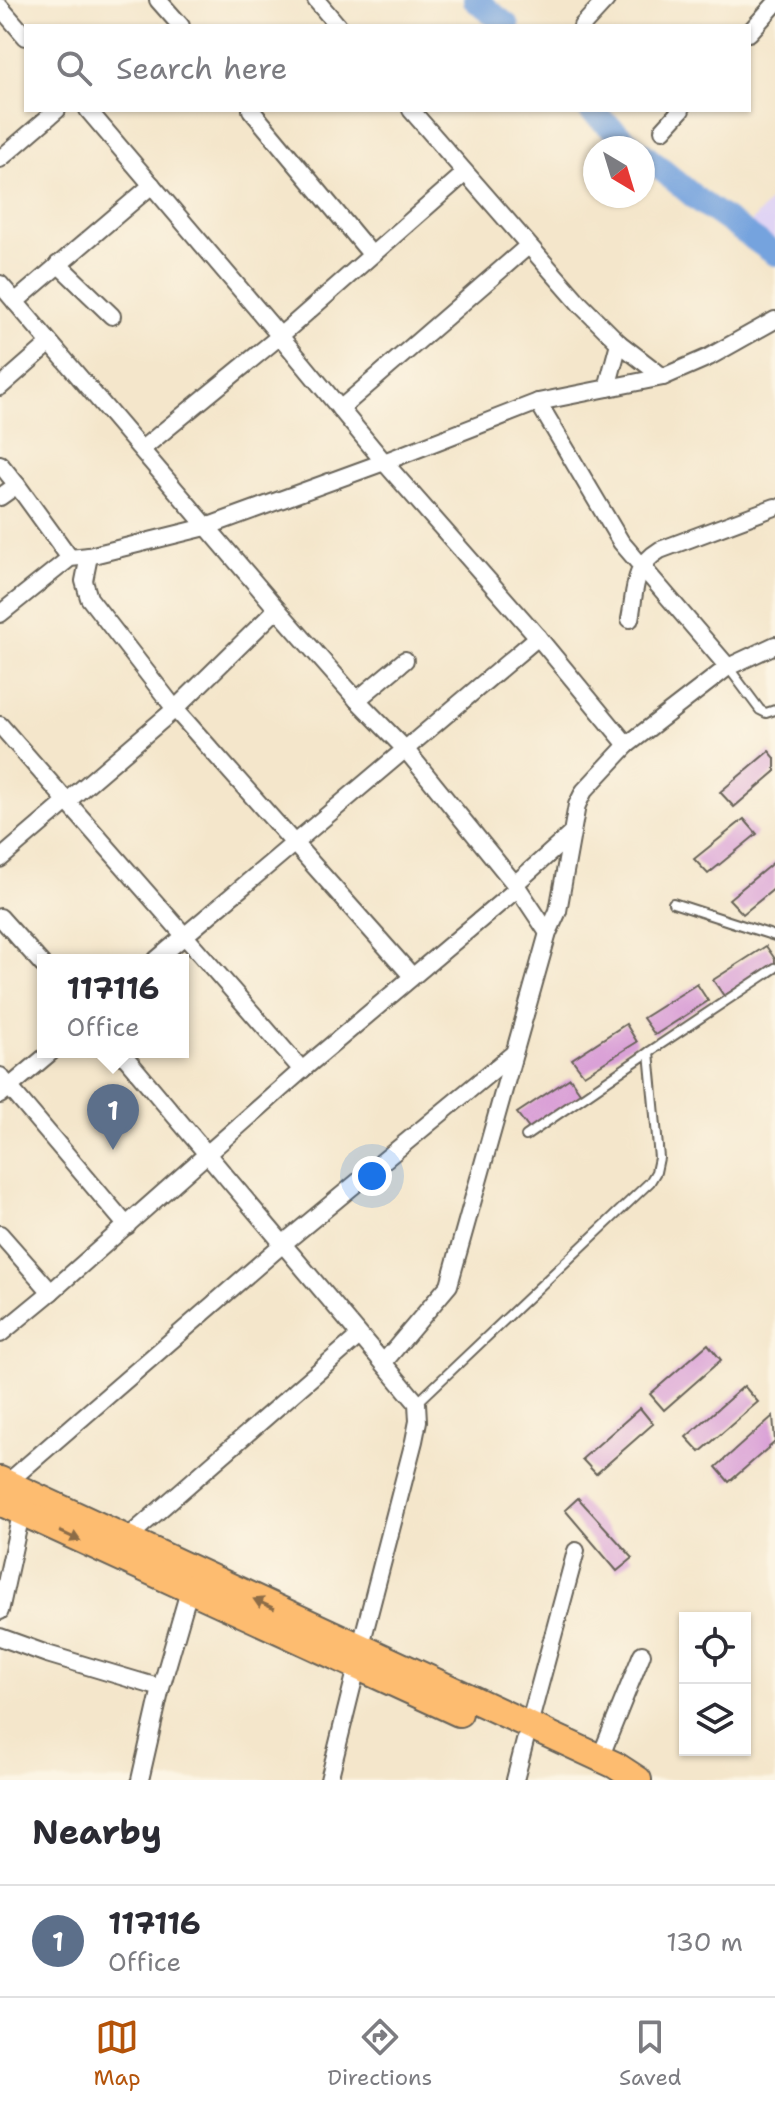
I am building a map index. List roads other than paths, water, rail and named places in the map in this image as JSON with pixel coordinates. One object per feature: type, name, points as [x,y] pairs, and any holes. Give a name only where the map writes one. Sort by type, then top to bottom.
[{"type":"main road","points":[[7,1495],[125,1540],[359,1658],[527,1733],[617,1780]]},
{"type":"main road","points":[[7,1495],[189,1591],[359,1658]]},
{"type":"main road","points":[[527,1733],[600,1758],[638,1780]]},
{"type":"street","points":[[158,0],[179,24]]},
{"type":"street","points":[[316,0],[336,24]]},
{"type":"street","points":[[584,24],[606,0]]},
{"type":"street","points":[[751,31],[775,4]]},
{"type":"street","points":[[0,7],[24,35]]},
{"type":"street","points":[[0,159],[55,112]]},
{"type":"street","points":[[90,112],[627,745]]},
{"type":"street","points":[[253,112],[371,254]]},
{"type":"street","points":[[413,112],[580,304],[619,343],[663,377]]},
{"type":"street","points":[[663,130],[679,112]]},
{"type":"street","points":[[142,449],[280,336],[464,174]]},
{"type":"street","points":[[15,302],[152,185]]},
{"type":"street","points":[[340,409],[528,246]]},
{"type":"street","points":[[58,264],[112,316]]},
{"type":"street","points":[[0,284],[277,609],[357,700],[406,750],[517,886],[548,933]]},
{"type":"street","points":[[0,614],[70,558],[206,527],[538,402],[663,377],[709,357],[775,320]]},
{"type":"street","points":[[607,388],[619,343]]},
{"type":"street","points":[[0,387],[49,344]]},
{"type":"street","points":[[538,402],[621,542],[728,667]]},
{"type":"street","points":[[0,464],[70,558]]},
{"type":"street","points":[[0,497],[17,485]]},
{"type":"street","points":[[630,619],[640,566],[660,550],[775,507]]},
{"type":"street","points":[[89,556],[84,581],[89,598],[175,709],[412,976]]},
{"type":"street","points":[[0,859],[175,709],[277,609]]},
{"type":"street","points":[[163,954],[538,637]]},
{"type":"street","points":[[384,1362],[449,1285],[548,933],[558,911],[577,805],[584,791],[627,745],[728,667],[775,645]]},
{"type":"street","points":[[357,700],[405,660]]},
{"type":"street","points":[[0,725],[302,1070]]},
{"type":"street","points":[[0,1334],[517,886],[571,834]]},
{"type":"street","points":[[0,917],[37,958]]},
{"type":"street","points":[[0,1611],[7,1495],[284,1243],[514,1053]]},
{"type":"street","points":[[43,1058],[3,1086],[127,1226]]},
{"type":"street","points":[[126,1058],[417,1403],[418,1421],[414,1441],[329,1780]]},
{"type":"street","points":[[0,1234],[51,1292]]},
{"type":"street","points":[[125,1540],[359,1336]]},
{"type":"street","points":[[515,1780],[576,1551]]},
{"type":"street","points":[[140,1780],[161,1688],[189,1591]]},
{"type":"street","points":[[0,1637],[161,1688]]},
{"type":"street","points":[[600,1758],[642,1654]]},
{"type":"lane","points":[[728,667],[760,710],[766,713],[775,710]]},
{"type":"lane","points":[[673,903],[775,936]]},
{"type":"lane","points":[[526,1136],[775,968]]},
{"type":"lane","points":[[417,1403],[650,1182],[659,1158],[649,1052]]},
{"type":"waterway","points":[[475,0],[505,24]]},
{"type":"waterway","points":[[592,112],[621,136]]},
{"type":"waterway","points":[[655,164],[698,200],[775,254]]},
{"type":"place","name":"117116","points":[[113,1150]]}]
